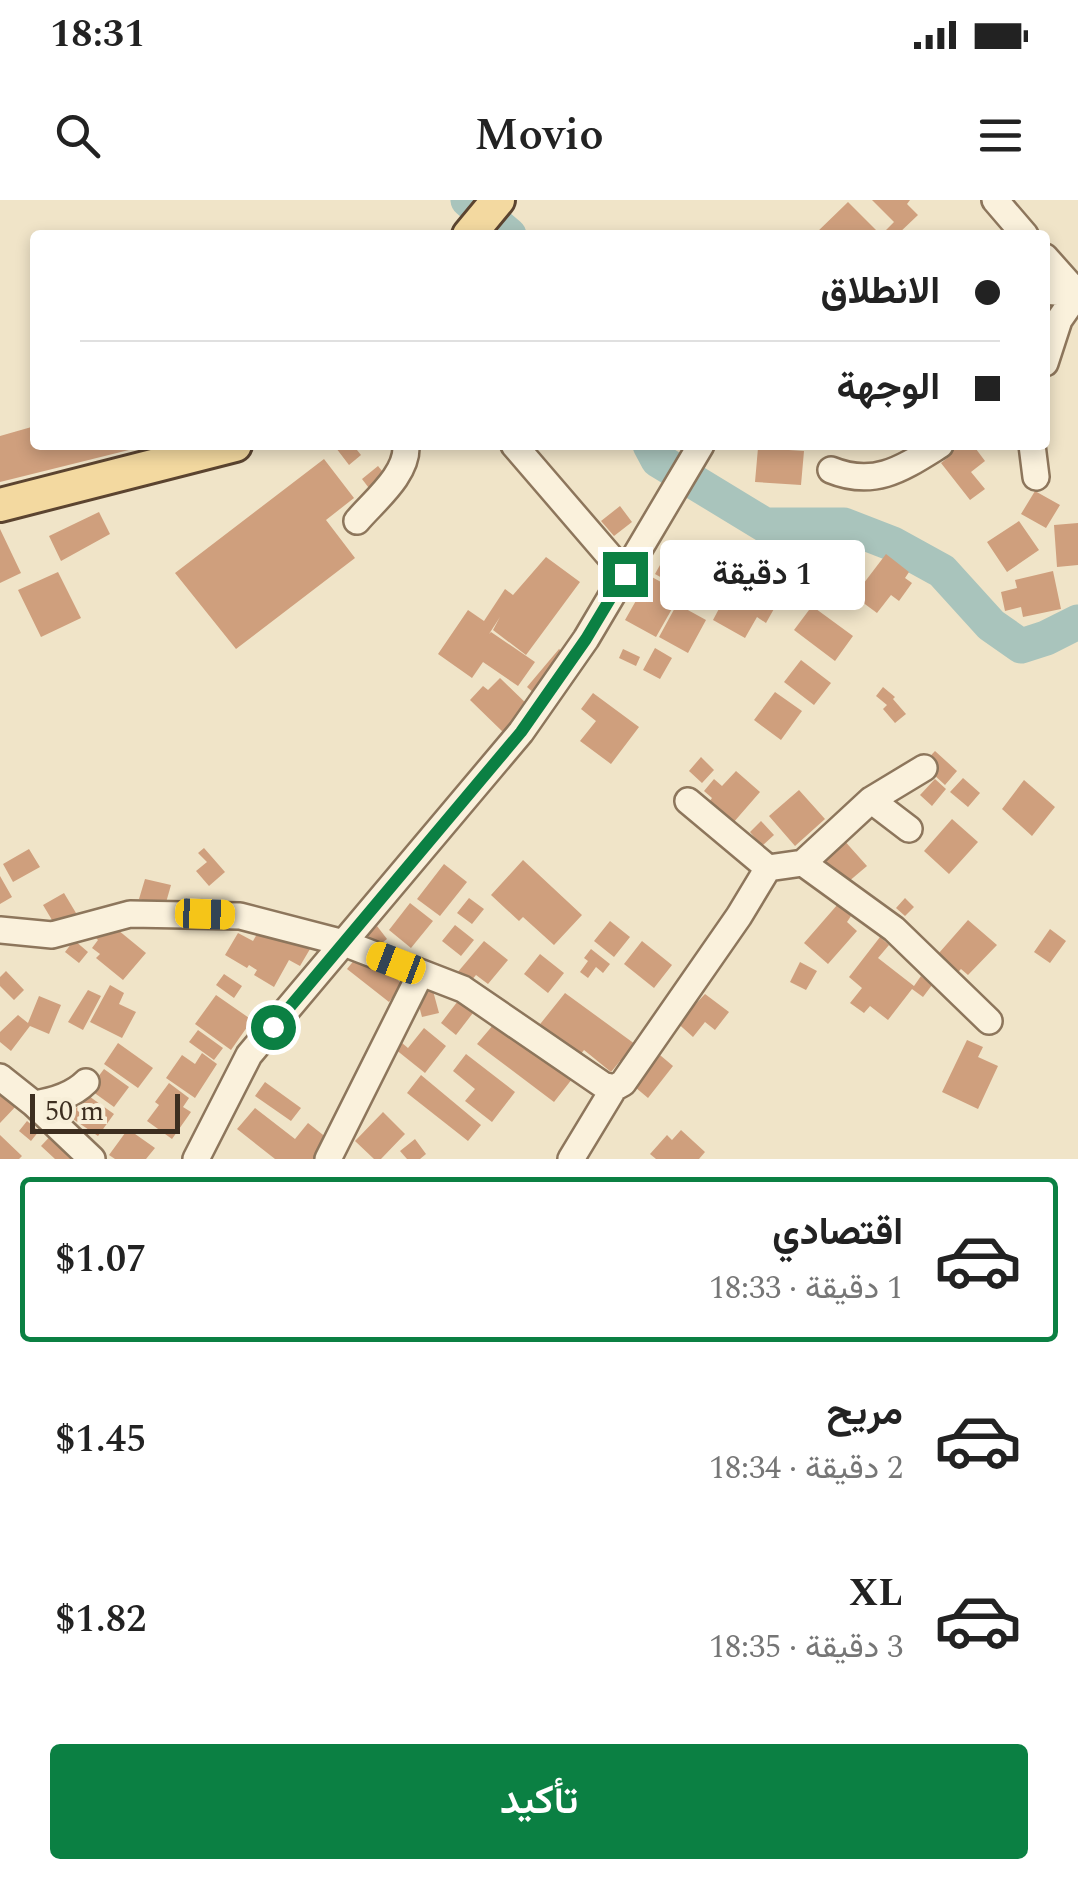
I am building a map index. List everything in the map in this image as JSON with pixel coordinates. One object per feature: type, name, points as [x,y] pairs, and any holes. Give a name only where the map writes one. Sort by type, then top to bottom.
[{"type":"main road","points":[[473,230],[498,200]]},
{"type":"main road","points":[[0,505],[215,450]]},
{"type":"street","points":[[994,200],[1021,230]]},
{"type":"street","points":[[1050,263],[1078,294]]},
{"type":"street","points":[[1050,291],[1078,294]]},
{"type":"street","points":[[1050,348],[1059,320],[1078,294]]},
{"type":"street","points":[[357,521],[402,468],[406,450]]},
{"type":"street","points":[[518,450],[625,574]]},
{"type":"street","points":[[196,1159],[250,1055],[521,732],[586,639],[698,450]]},
{"type":"street","points":[[831,470],[849,477],[887,475],[931,450]]},
{"type":"street","points":[[1033,450],[1036,477]]},
{"type":"street","points":[[571,1159],[614,1088],[623,1083],[768,868],[803,863],[871,800],[924,768]]},
{"type":"street","points":[[871,800],[909,829]]},
{"type":"street","points":[[688,801],[768,868]]},
{"type":"street","points":[[803,863],[894,930],[990,1021]]},
{"type":"street","points":[[0,930],[52,934],[130,914],[240,916],[344,943],[464,990],[602,1085],[614,1088]]},
{"type":"street","points":[[333,1157],[421,973]]},
{"type":"street","points":[[0,1077],[92,1159]]},
{"type":"street","points":[[34,1104],[52,1102],[86,1082]]},
{"type":"building","points":[[872,200],[910,200],[907,204],[918,215],[902,230],[886,230],[894,222]]},
{"type":"building","points":[[848,202],[876,230],[819,230]]},
{"type":"building","points":[[30,427],[30,450],[129,450],[0,482],[0,436]]},
{"type":"building","points":[[338,450],[357,450],[361,455],[349,465]]},
{"type":"building","points":[[758,450],[804,451],[801,485],[755,482]]},
{"type":"building","points":[[977,450],[985,461],[971,472],[985,489],[970,500],[941,463],[951,455],[948,451]]},
{"type":"building","points":[[324,459],[354,498],[326,520],[355,558],[236,649],[175,573]]},
{"type":"building","points":[[378,466],[392,483],[375,496],[362,479]]},
{"type":"building","points":[[1035,491],[1060,505],[1046,528],[1021,514]]},
{"type":"building","points":[[620,506],[632,522],[614,536],[601,521]]},
{"type":"building","points":[[99,512],[110,534],[61,561],[49,536]]},
{"type":"building","points":[[1019,521],[1039,550],[1007,572],[987,542]]},
{"type":"building","points":[[1078,523],[1078,565],[1057,567],[1054,525]]},
{"type":"building","points":[[0,529],[21,573],[0,583]]},
{"type":"building","points":[[886,554],[909,572],[905,578],[912,583],[899,601],[891,595],[877,613],[854,596]]},
{"type":"building","points":[[665,556],[718,586],[708,604],[655,574]]},
{"type":"building","points":[[546,557],[580,582],[526,655],[493,630],[500,617],[489,634],[535,662],[518,686],[483,662],[472,678],[438,654],[468,610],[484,621],[505,589],[513,595]]},
{"type":"building","points":[[1053,571],[1061,609],[1023,617],[1021,607],[1005,611],[1001,592],[1017,588],[1015,580]]},
{"type":"building","points":[[58,572],[81,618],[41,637],[18,590]]},
{"type":"building","points":[[650,576],[681,593],[656,637],[625,620]]},
{"type":"building","points":[[730,588],[758,604],[760,599],[775,607],[766,623],[757,617],[745,638],[713,620]]},
{"type":"building","points":[[677,604],[706,620],[688,653],[659,637]]},
{"type":"building","points":[[812,606],[853,636],[835,661],[794,630]]},
{"type":"building","points":[[655,648],[672,658],[660,679],[643,670]]},
{"type":"building","points":[[559,649],[569,657],[536,695],[527,687]]},
{"type":"building","points":[[623,649],[640,657],[636,666],[619,658]]},
{"type":"building","points":[[801,660],[831,683],[814,705],[784,682]]},
{"type":"building","points":[[500,678],[531,708],[505,734],[470,700],[483,686],[488,690]]},
{"type":"building","points":[[883,687],[906,714],[895,723],[883,709],[887,705],[876,696]]},
{"type":"building","points":[[775,692],[802,711],[781,740],[754,720]]},
{"type":"building","points":[[593,693],[639,727],[611,764],[580,741],[596,721],[581,709]]},
{"type":"building","points":[[935,751],[957,771],[945,785],[919,768]]},
{"type":"building","points":[[701,757],[714,770],[702,783],[689,771]]},
{"type":"building","points":[[736,771],[760,792],[733,823],[709,802],[712,798],[704,791],[714,779],[722,786]]},
{"type":"building","points":[[963,778],[980,793],[968,807],[950,792]]},
{"type":"building","points":[[935,779],[946,789],[932,806],[920,795]]},
{"type":"building","points":[[1024,780],[1055,807],[1032,836],[1002,809]]},
{"type":"building","points":[[799,790],[825,819],[795,846],[769,816]]},
{"type":"building","points":[[952,819],[978,842],[949,874],[924,851]]},
{"type":"building","points":[[761,821],[774,835],[762,846],[750,832]]},
{"type":"building","points":[[842,838],[867,866],[841,888],[817,860]]},
{"type":"building","points":[[204,848],[225,872],[209,886],[196,871],[207,862],[198,853]]},
{"type":"building","points":[[29,849],[40,867],[13,882],[3,864]]},
{"type":"building","points":[[523,860],[582,915],[554,945],[491,895]]},
{"type":"building","points":[[444,864],[467,882],[440,916],[417,899]]},
{"type":"building","points":[[0,876],[12,897],[0,904]]},
{"type":"building","points":[[145,879],[171,885],[165,906],[139,899]]},
{"type":"building","points":[[64,893],[76,913],[55,925],[43,905]]},
{"type":"building","points":[[469,898],[484,909],[472,924],[457,913]]},
{"type":"building","points":[[905,898],[914,907],[905,916],[896,908]]},
{"type":"building","points":[[410,903],[433,921],[411,948],[389,930]]},
{"type":"building","points":[[838,904],[851,916],[847,922],[857,931],[828,964],[804,943]]},
{"type":"building","points":[[968,920],[997,945],[968,975],[961,969],[958,972],[939,953]]},
{"type":"building","points":[[107,921],[146,953],[123,980],[96,958],[100,954],[92,948],[98,940],[94,936]]},
{"type":"building","points":[[610,921],[630,937],[614,957],[594,941]]},
{"type":"building","points":[[455,925],[474,940],[461,956],[442,941]]},
{"type":"building","points":[[377,926],[387,939],[377,947],[367,934]]},
{"type":"building","points":[[260,929],[280,931],[310,949],[300,966],[289,960],[274,987],[254,975],[257,970],[225,955],[238,933],[253,941]]},
{"type":"building","points":[[1050,929],[1066,941],[1050,963],[1034,952]]},
{"type":"building","points":[[880,937],[889,945],[878,958],[914,986],[921,976],[932,985],[923,997],[912,989],[888,1020],[870,1006],[864,1013],[850,1003],[862,988],[849,977]]},
{"type":"building","points":[[74,940],[88,952],[79,963],[65,952]]},
{"type":"building","points":[[484,941],[508,960],[488,984],[476,975],[470,982],[457,973]]},
{"type":"building","points":[[642,941],[672,965],[654,988],[624,964]]},
{"type":"building","points":[[591,949],[610,964],[603,973],[596,967],[588,978],[580,972]]},
{"type":"building","points":[[360,953],[403,984],[389,1002],[347,969]]},
{"type":"building","points":[[540,954],[564,973],[548,993],[524,974]]},
{"type":"building","points":[[800,962],[817,971],[806,990],[790,982]]},
{"type":"building","points":[[6,971],[24,990],[14,1000],[0,986],[0,977]]},
{"type":"building","points":[[224,974],[242,986],[234,998],[216,985]]},
{"type":"building","points":[[110,985],[124,993],[119,1004],[136,1012],[122,1038],[90,1022]]},
{"type":"building","points":[[432,987],[439,1013],[422,1017],[415,991]]},
{"type":"building","points":[[88,990],[101,996],[83,1030],[68,1022]]},
{"type":"building","points":[[565,993],[639,1047],[625,1065],[620,1061],[611,1072],[584,1050],[576,1060],[537,1028]]},
{"type":"building","points":[[705,994],[729,1012],[715,1030],[705,1022],[693,1037],[673,1019],[684,1005],[690,1010]]},
{"type":"building","points":[[216,995],[252,1020],[231,1050],[195,1024]]},
{"type":"building","points":[[39,996],[61,1005],[49,1034],[30,1026],[11,1051],[0,1042],[0,1032],[18,1015],[28,1023]]},
{"type":"building","points":[[461,997],[476,1009],[456,1035],[441,1023]]},
{"type":"building","points":[[499,1018],[576,1074],[554,1102],[477,1044]]},
{"type":"building","points":[[424,1028],[446,1046],[425,1073],[390,1045],[396,1038],[408,1048]]},
{"type":"building","points":[[198,1030],[223,1048],[214,1060],[189,1042]]},
{"type":"building","points":[[967,1040],[983,1047],[978,1057],[998,1066],[978,1109],[942,1092]]},
{"type":"building","points":[[118,1043],[153,1068],[138,1088],[104,1064]]},
{"type":"building","points":[[654,1050],[673,1066],[648,1098],[629,1082]]},
{"type":"building","points":[[202,1053],[217,1064],[195,1098],[166,1078],[182,1055],[195,1064]]},
{"type":"building","points":[[466,1054],[515,1092],[492,1122],[465,1101],[475,1089],[453,1071]]},
{"type":"building","points":[[104,1069],[129,1087],[114,1107],[89,1089]]},
{"type":"building","points":[[421,1075],[481,1125],[468,1141],[407,1093]]},
{"type":"building","points":[[265,1082],[301,1108],[291,1121],[255,1096]]},
{"type":"building","points":[[169,1083],[189,1098],[183,1107],[191,1112],[172,1139],[147,1121]]},
{"type":"building","points":[[0,1087],[18,1104],[0,1123]]},
{"type":"building","points":[[86,1094],[114,1114],[98,1136],[70,1117]]},
{"type":"building","points":[[255,1108],[295,1139],[308,1123],[332,1142],[318,1159],[275,1159],[237,1129]]},
{"type":"building","points":[[383,1112],[405,1134],[381,1159],[374,1159],[355,1141]]},
{"type":"building","points":[[27,1121],[39,1131],[31,1141],[19,1131]]},
{"type":"building","points":[[128,1129],[155,1148],[146,1159],[115,1159],[109,1155]]},
{"type":"building","points":[[56,1130],[87,1159],[55,1159],[41,1146]]},
{"type":"building","points":[[681,1130],[705,1152],[699,1159],[656,1159],[650,1154],[667,1135],[672,1140]]},
{"type":"building","points":[[0,1135],[22,1156],[19,1159],[0,1159]]},
{"type":"building","points":[[415,1139],[426,1154],[420,1159],[407,1159],[400,1151]]},
{"type":"waterway","points":[[468,200],[503,230]]},
{"type":"waterway","points":[[653,450],[658,460],[765,525],[844,525],[893,544],[942,571],[991,625],[1021,646],[1078,622]]},
{"type":"route","points":[[273,1027],[521,732],[586,639],[625,574]]}]
